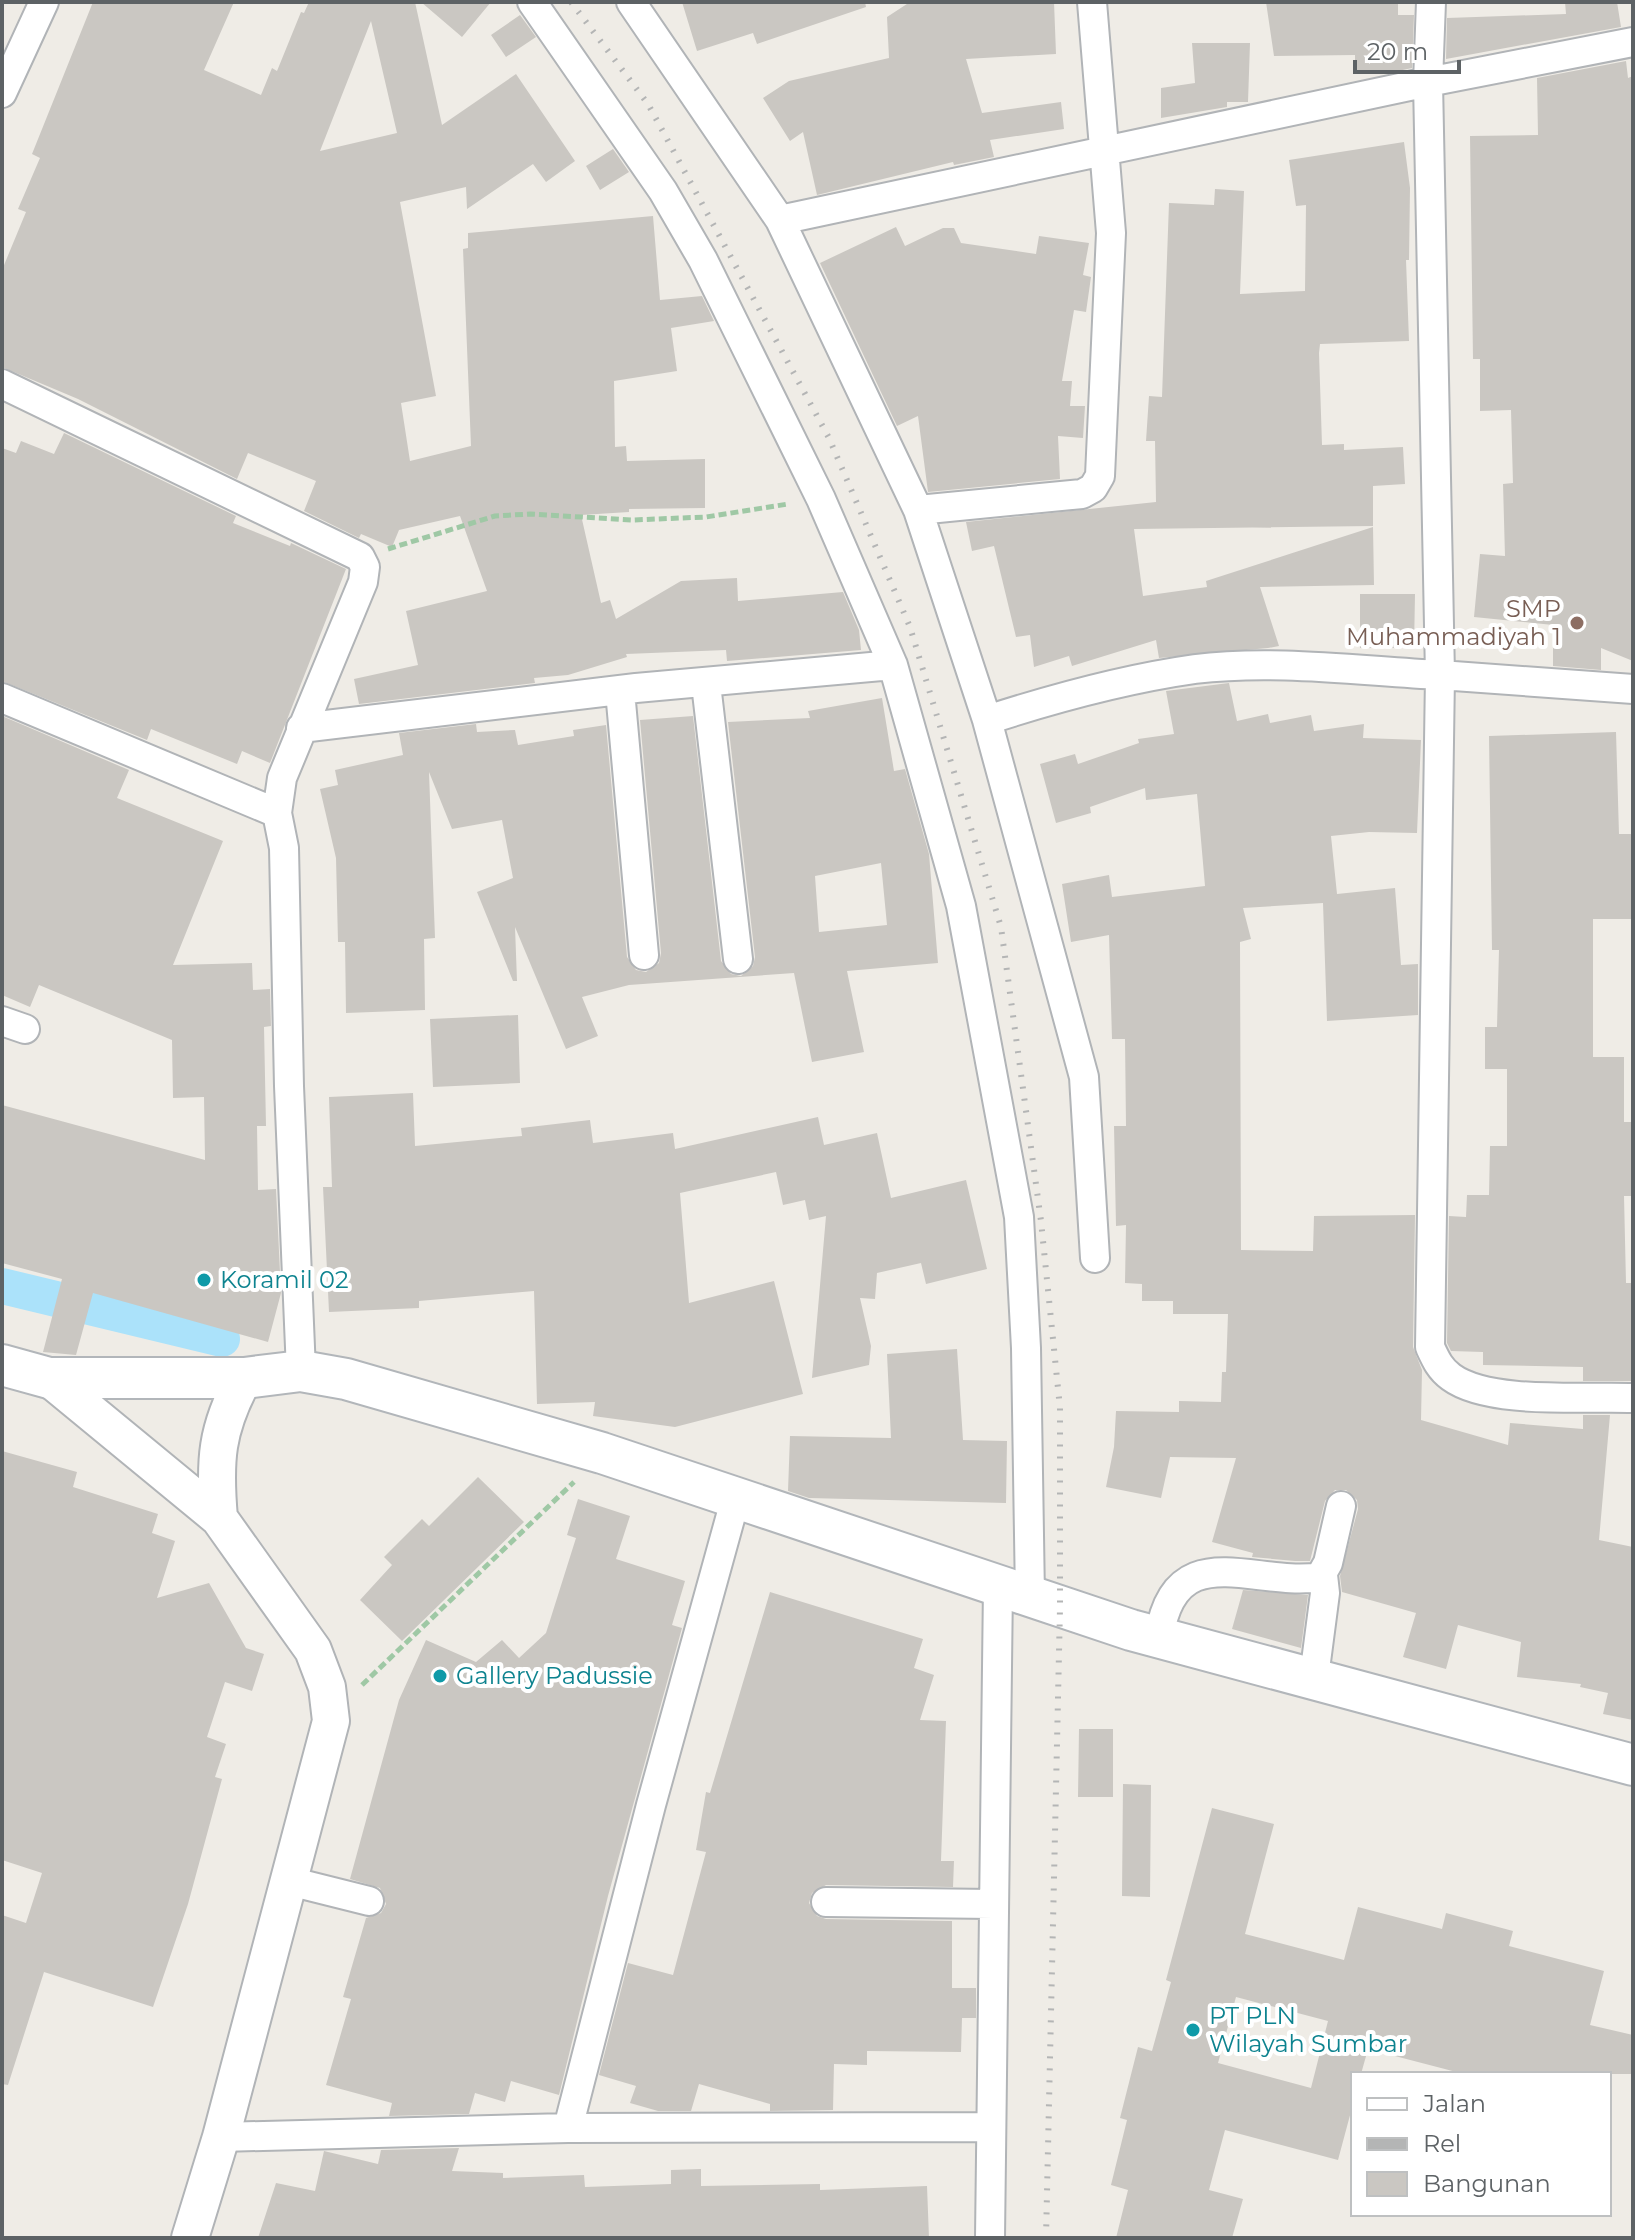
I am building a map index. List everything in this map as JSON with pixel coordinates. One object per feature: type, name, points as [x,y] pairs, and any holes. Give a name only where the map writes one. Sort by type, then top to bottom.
[{"type":"main road","points":[[2,1365],[49,1378],[244,1378],[301,1371],[346,1379],[602,1453],[1159,1638],[1314,1677],[1633,1765]]},
{"type":"street","points":[[532,2],[663,191],[703,260],[821,499],[893,665],[961,906],[1019,1217],[1026,1348],[1014,1591],[993,1904],[990,2238]]},
{"type":"street","points":[[631,2],[780,220],[918,510],[987,720],[1084,1077],[1095,1258]]},
{"type":"street","points":[[918,510],[1082,494],[1093,488],[1100,476],[1111,233],[1092,2]]},
{"type":"street","points":[[1431,2],[1428,82],[1440,675],[1430,1347],[1439,1366],[1453,1379],[1468,1386],[1506,1394],[1633,1398]]},
{"type":"street","points":[[2,93],[37,4]]},
{"type":"street","points":[[780,220],[1428,82],[1633,42]]},
{"type":"street","points":[[2,384],[360,557],[365,567],[363,582],[282,778],[277,813],[285,860],[289,1086],[301,1371]]},
{"type":"street","points":[[301,728],[620,691],[893,665]]},
{"type":"street","points":[[987,720],[1062,696],[1196,669],[1263,666],[1633,689]]},
{"type":"street","points":[[706,684],[738,959]]},
{"type":"street","points":[[620,691],[644,955]]},
{"type":"street","points":[[2,698],[277,813]]},
{"type":"street","points":[[49,1378],[219,1518],[313,1650],[327,1687],[331,1721],[221,2137],[190,2238]]},
{"type":"street","points":[[219,1518],[217,1443],[227,1409],[244,1378]]},
{"type":"street","points":[[568,2128],[651,1805],[736,1497]]},
{"type":"street","points":[[1314,1677],[1325,1593],[1323,1575],[1341,1506]]},
{"type":"street","points":[[1159,1638],[1169,1597],[1190,1580],[1226,1571],[1309,1578],[1323,1575]]},
{"type":"street","points":[[289,1881],[369,1901]]},
{"type":"street","points":[[826,1902],[993,1904]]},
{"type":"street","points":[[221,2137],[568,2128],[990,2127]]},
{"type":"path","points":[[360,557],[495,516],[530,514],[632,520],[706,517],[821,499]]},
{"type":"path","points":[[331,1721],[372,1673],[602,1453]]},
{"type":"building","points":[[93,2],[234,2],[204,70],[261,95],[272,68],[277,71],[301,12],[304,13],[309,2],[415,2],[442,125],[516,74],[575,161],[546,182],[533,164],[467,209],[466,187],[400,202],[436,396],[401,403],[410,461],[471,446],[463,249],[468,248],[468,233],[653,216],[660,300],[702,296],[714,321],[671,328],[677,371],[614,381],[615,447],[626,446],[627,461],[705,459],[705,508],[629,509],[629,512],[581,515],[601,603],[610,600],[616,619],[681,581],[737,578],[738,601],[843,592],[859,630],[861,650],[727,661],[726,650],[626,654],[627,657],[568,675],[534,678],[535,683],[359,704],[354,679],[418,665],[406,611],[487,591],[460,516],[399,530],[392,547],[361,534],[359,538],[304,511],[316,481],[248,453],[237,479],[78,399],[2,367],[2,270],[26,212],[18,209],[40,158],[32,154]],"holes":[[[371,21],[397,133],[320,151]]]},
{"type":"building","points":[[421,2],[491,2],[462,37]]},
{"type":"building","points":[[682,2],[865,2],[866,7],[757,44],[753,33],[697,51]]},
{"type":"building","points":[[910,2],[1054,2],[1056,54],[966,59],[982,113],[1061,102],[1064,129],[990,140],[994,157],[954,165],[953,162],[817,195],[803,132],[790,141],[763,98],[789,81],[889,58],[887,17]]},
{"type":"building","points":[[1266,2],[1398,2],[1398,15],[1414,15],[1412,68],[1389,73],[1355,73],[1355,55],[1274,56]]},
{"type":"building","points":[[1565,2],[1617,2],[1621,27],[1446,59],[1447,18],[1566,14]]},
{"type":"building","points":[[520,15],[536,37],[506,57],[491,35]]},
{"type":"building","points":[[1192,43],[1250,43],[1248,102],[1227,102],[1227,107],[1161,118],[1161,88],[1195,83]]},
{"type":"building","points":[[1626,61],[1628,78],[1633,76],[1633,661],[1601,648],[1601,670],[1553,666],[1553,625],[1474,617],[1480,554],[1505,556],[1503,484],[1513,483],[1511,410],[1480,411],[1480,359],[1473,359],[1470,136],[1538,135],[1537,78]]},
{"type":"building","points":[[1404,142],[1410,188],[1409,260],[1406,260],[1409,341],[1320,344],[1319,353],[1322,445],[1344,444],[1344,450],[1403,447],[1405,484],[1373,486],[1373,526],[1134,529],[1143,596],[1207,587],[1206,581],[1373,527],[1374,585],[1260,587],[1279,646],[1159,658],[1156,640],[1072,666],[1069,656],[1034,667],[1030,635],[1016,637],[994,546],[972,551],[966,522],[1156,502],[1155,441],[1146,441],[1149,396],[1162,397],[1169,203],[1214,205],[1215,189],[1244,191],[1240,294],[1305,291],[1306,205],[1296,206],[1289,160]]},
{"type":"building","points":[[613,149],[629,172],[600,190],[586,166]]},
{"type":"building","points":[[896,227],[905,246],[943,228],[954,228],[961,243],[1036,254],[1039,236],[1089,243],[1083,275],[1091,277],[1086,312],[1074,310],[1062,381],[1072,381],[1070,406],[1085,406],[1083,438],[1058,436],[1060,479],[928,492],[918,416],[897,426],[820,263]]},
{"type":"building","points":[[64,433],[236,516],[233,523],[290,546],[291,543],[346,569],[270,763],[242,751],[237,764],[151,729],[147,740],[2,681],[2,448],[16,453],[21,441],[54,454]]},
{"type":"building","points":[[1360,594],[1415,594],[1414,648],[1360,648]]},
{"type":"building","points":[[1229,683],[1237,721],[1268,714],[1270,723],[1311,715],[1314,731],[1364,724],[1363,738],[1421,740],[1417,833],[1369,832],[1331,836],[1337,894],[1395,888],[1401,965],[1418,964],[1418,1015],[1327,1021],[1323,903],[1243,908],[1251,939],[1240,942],[1241,1250],[1313,1251],[1314,1216],[1415,1215],[1413,1347],[1422,1370],[1421,1420],[1508,1445],[1510,1423],[1583,1429],[1583,1415],[1610,1415],[1599,1540],[1633,1547],[1633,1720],[1603,1714],[1608,1693],[1580,1687],[1581,1684],[1517,1677],[1521,1642],[1458,1625],[1446,1669],[1403,1657],[1416,1613],[1342,1592],[1340,1576],[1358,1509],[1357,1500],[1346,1490],[1335,1490],[1325,1501],[1310,1561],[1295,1561],[1252,1557],[1253,1553],[1212,1542],[1236,1458],[1170,1457],[1161,1498],[1106,1487],[1114,1447],[1116,1411],[1179,1412],[1179,1401],[1221,1402],[1222,1372],[1226,1372],[1228,1314],[1173,1314],[1173,1301],[1142,1301],[1142,1284],[1125,1283],[1126,1225],[1116,1226],[1114,1126],[1126,1126],[1125,1039],[1112,1039],[1109,935],[1071,942],[1062,884],[1109,875],[1112,897],[1205,886],[1197,794],[1146,800],[1145,788],[1090,807],[1091,813],[1056,823],[1040,764],[1075,754],[1078,764],[1139,743],[1138,739],[1174,734],[1166,691]]},
{"type":"building","points":[[882,698],[894,771],[905,769],[929,854],[938,963],[847,971],[864,1052],[812,1062],[794,973],[629,985],[582,997],[598,1036],[566,1049],[515,927],[517,981],[513,981],[477,892],[513,878],[502,820],[452,829],[429,772],[435,938],[424,939],[425,1010],[346,1013],[345,942],[338,942],[336,858],[320,789],[338,785],[335,770],[403,755],[399,733],[476,724],[477,732],[515,730],[518,745],[574,736],[573,730],[606,725],[627,957],[636,970],[646,972],[659,963],[661,953],[640,720],[693,716],[721,961],[731,974],[741,976],[753,966],[755,957],[728,722],[810,718],[808,711]],"holes":[[[881,863],[887,925],[819,932],[815,876]]]},
{"type":"building","points":[[2,716],[129,770],[117,798],[223,841],[173,965],[252,963],[253,990],[270,989],[271,1026],[264,1027],[266,1126],[257,1126],[258,1190],[276,1189],[281,1293],[268,1342],[93,1293],[76,1355],[43,1352],[62,1279],[2,1263],[2,1105],[205,1160],[204,1097],[173,1098],[172,1040],[39,985],[30,1007],[2,995]]},
{"type":"building","points":[[1616,732],[1619,834],[1633,834],[1633,919],[1593,919],[1593,1057],[1624,1057],[1624,1122],[1631,1122],[1633,1157],[1633,1196],[1624,1196],[1626,1283],[1633,1283],[1633,1381],[1583,1381],[1583,1367],[1483,1365],[1483,1352],[1451,1351],[1447,1343],[1449,1216],[1466,1217],[1467,1195],[1489,1195],[1490,1146],[1507,1146],[1507,1069],[1485,1069],[1485,1027],[1497,1027],[1499,950],[1492,950],[1489,736]]},
{"type":"building","points":[[518,1015],[520,1083],[433,1087],[430,1019]]},
{"type":"building","points":[[413,1093],[415,1146],[522,1136],[521,1128],[590,1120],[593,1143],[673,1133],[675,1149],[818,1117],[824,1145],[877,1133],[891,1198],[966,1180],[987,1269],[926,1284],[921,1263],[877,1273],[875,1299],[860,1298],[871,1346],[869,1365],[812,1378],[826,1216],[809,1220],[805,1200],[783,1205],[776,1172],[680,1193],[689,1303],[774,1281],[803,1394],[675,1427],[593,1416],[595,1402],[537,1404],[534,1291],[419,1301],[419,1308],[329,1312],[323,1187],[332,1187],[329,1097]]},
{"type":"building","points":[[957,1349],[963,1440],[1007,1441],[1006,1503],[809,1498],[788,1491],[790,1436],[891,1438],[887,1354]]},
{"type":"building","points":[[2,1451],[77,1472],[73,1487],[158,1514],[152,1533],[175,1541],[157,1598],[209,1583],[246,1648],[264,1654],[252,1691],[225,1682],[207,1737],[226,1744],[215,1777],[222,1779],[188,1904],[153,2007],[44,1972],[8,2085],[2,2084],[2,1915],[26,1923],[42,1873],[2,1860]]},
{"type":"building","points":[[478,1477],[524,1522],[402,1641],[360,1600],[392,1565],[384,1557],[422,1519],[429,1526]]},
{"type":"building","points":[[578,1499],[630,1516],[616,1559],[685,1581],[672,1625],[682,1628],[608,1896],[559,2095],[511,2081],[505,2102],[475,2093],[469,2114],[389,2116],[392,2103],[326,2085],[351,1999],[343,1997],[366,1918],[381,1913],[386,1904],[380,1888],[350,1879],[399,1700],[426,1640],[476,1662],[502,1640],[519,1658],[546,1633],[576,1538],[567,1535]]},
{"type":"building","points":[[1243,1590],[1308,1595],[1301,1648],[1232,1629]]},
{"type":"building","points":[[770,1592],[923,1639],[914,1668],[934,1675],[920,1720],[946,1721],[941,1861],[954,1861],[953,1887],[826,1885],[812,1893],[809,1903],[817,1916],[826,1919],[952,1921],[952,1988],[976,1988],[976,2018],[962,2018],[961,2052],[867,2051],[867,2065],[834,2064],[833,2110],[770,2111],[770,2104],[699,2084],[691,2111],[658,2111],[630,2103],[636,2086],[599,2075],[628,1963],[673,1975],[706,1852],[696,1850],[706,1792],[710,1793]]},
{"type":"building","points":[[1079,1729],[1113,1729],[1113,1797],[1078,1797]]},
{"type":"building","points":[[1123,1784],[1151,1785],[1150,1897],[1122,1896]]},
{"type":"building","points":[[1212,1808],[1274,1824],[1245,1934],[1344,1960],[1358,1907],[1442,1929],[1446,1913],[1513,1931],[1509,1946],[1604,1971],[1590,2025],[1633,2035],[1633,2074],[1456,2072],[1368,2049],[1362,2072],[1351,2072],[1351,2111],[1338,2160],[1225,2130],[1209,2190],[1243,2199],[1232,2238],[1116,2238],[1128,2190],[1111,2185],[1127,2120],[1120,2118],[1138,2047],[1152,2051],[1171,1982],[1166,1980]],"holes":[[[1236,1997],[1328,2021],[1311,2088],[1218,2063]]]},
{"type":"building","points":[[459,2148],[452,2171],[503,2173],[503,2178],[584,2175],[585,2187],[671,2184],[671,2170],[701,2169],[701,2186],[820,2184],[820,2190],[927,2186],[929,2238],[258,2238],[276,2183],[315,2191],[324,2151],[378,2164],[381,2150]]},
{"type":"waterway","points":[[2,1286],[222,1339]]},
{"type":"railway","points":[[571,2],[648,104],[829,438],[910,627],[1001,927],[1041,1221],[1060,1408],[1060,1608],[1046,2238]]},
{"type":"place","name":"SMP Muhammadiyah 1","points":[[1577,623]]},
{"type":"place","name":"Koramil 02","points":[[204,1280]]},
{"type":"place","name":"Gallery Padussie","points":[[440,1676]]},
{"type":"place","name":"PT PLN Wilayah Sumbar","points":[[1193,2030]]}]
